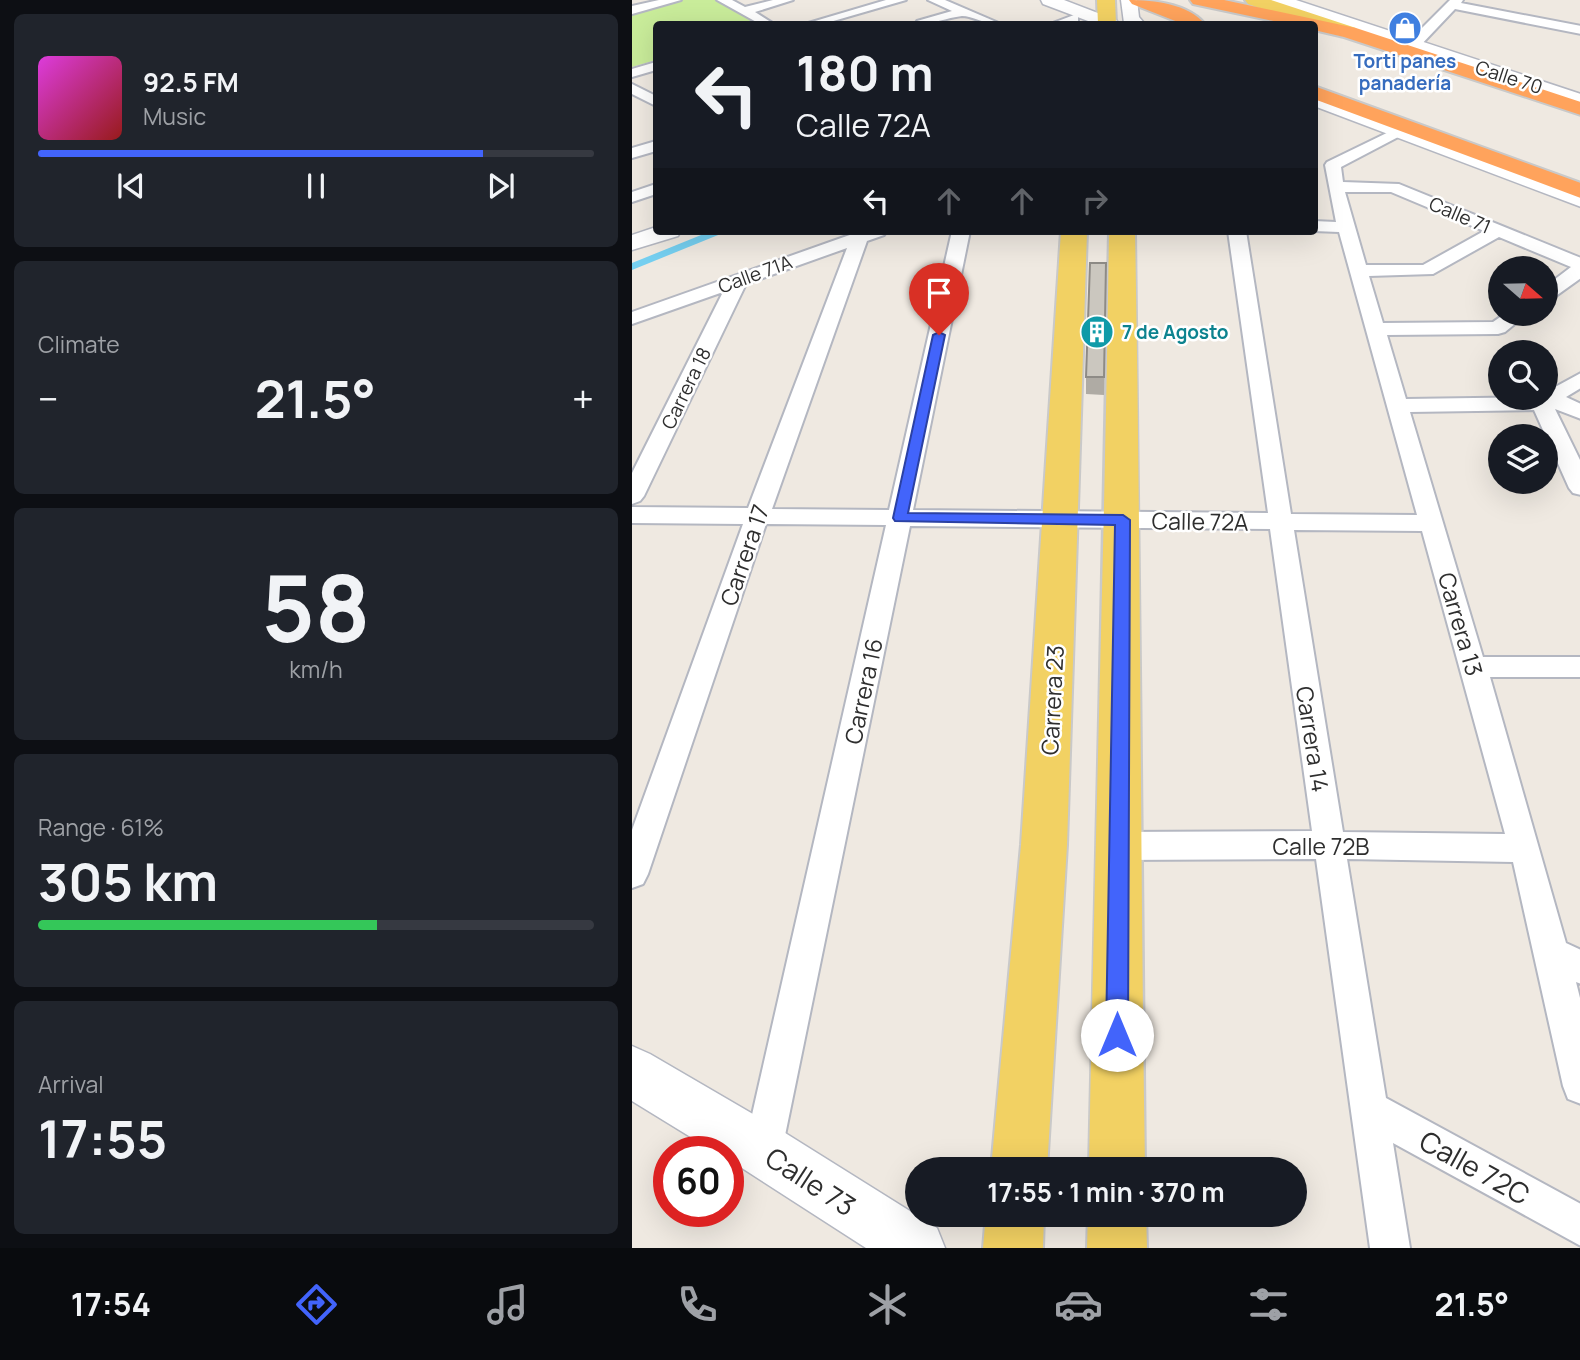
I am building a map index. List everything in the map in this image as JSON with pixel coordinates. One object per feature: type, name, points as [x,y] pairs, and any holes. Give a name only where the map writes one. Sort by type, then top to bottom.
[{"type":"highway","points":[[1138,0],[1171,11],[1190,21]]},
{"type":"highway","points":[[1199,0],[1301,21]]},
{"type":"highway","points":[[1318,25],[1408,48],[1580,109]]},
{"type":"highway","points":[[1319,98],[1360,110],[1580,191]]},
{"type":"main road","points":[[1106,0],[1108,21]]},
{"type":"main road","points":[[1253,0],[1317,21]]},
{"type":"main road","points":[[1318,21],[1350,32]]},
{"type":"main road","name":"Carrera 23","points":[[1020,1157],[1044,845],[1074,235]]},
{"type":"main road","points":[[1117,1157],[1117,846],[1123,520],[1122,235]]},
{"type":"main road","points":[[1013,1248],[1014,1227]]},
{"type":"main road","points":[[1117,1227],[1117,1248]]},
{"type":"street","points":[[632,10],[675,0]]},
{"type":"street","points":[[723,0],[762,21]]},
{"type":"street","points":[[744,11],[787,0]]},
{"type":"street","points":[[822,21],[900,0]]},
{"type":"street","points":[[934,0],[987,21]]},
{"type":"street","points":[[1049,0],[1100,21]]},
{"type":"street","points":[[1128,0],[1130,19],[1133,21]]},
{"type":"street","name":"Calle 70","points":[[1279,0],[1408,48],[1580,101]]},
{"type":"street","points":[[1408,48],[1455,3],[1580,30]]},
{"type":"street","points":[[932,21],[964,12]]},
{"type":"street","points":[[632,73],[653,67]]},
{"type":"street","points":[[632,88],[653,99]]},
{"type":"street","points":[[1319,98],[1397,132],[1580,200]]},
{"type":"street","points":[[632,108],[653,102]]},
{"type":"street","points":[[1328,170],[1397,132]]},
{"type":"street","points":[[632,153],[653,147]]},
{"type":"street","name":"Carrera 13","points":[[1328,170],[1377,329],[1525,848],[1566,960],[1580,1086]]},
{"type":"street","name":"Calle 71","points":[[1328,170],[1393,187],[1580,267]]},
{"type":"street","points":[[632,197],[653,190]]},
{"type":"street","points":[[1318,226],[1346,227]]},
{"type":"street","points":[[1360,271],[1427,270],[1497,230]]},
{"type":"street","points":[[632,243],[657,235]]},
{"type":"street","name":"Calle 71A","points":[[632,318],[865,235]]},
{"type":"street","name":"Carrera 17","points":[[632,874],[757,517],[868,235]]},
{"type":"street","name":"Carrera 16","points":[[763,1150],[960,235]]},
{"type":"street","name":"Carrera 14","points":[[1238,235],[1390,1248]]},
{"type":"street","points":[[1558,284],[1580,267]]},
{"type":"street","name":"Carrera 18","points":[[632,496],[739,279]]},
{"type":"street","points":[[1377,329],[1501,326]]},
{"type":"street","points":[[1558,394],[1580,379]]},
{"type":"street","points":[[1399,406],[1488,403]]},
{"type":"street","points":[[1558,405],[1580,413]]},
{"type":"street","points":[[1550,410],[1580,488]]},
{"type":"street","name":"Calle 72A","points":[[632,515],[1433,523]]},
{"type":"street","points":[[1473,667],[1580,667]]},
{"type":"street","name":"Calle 72B","points":[[1117,846],[1525,848]]},
{"type":"street","name":"Calle 73","points":[[632,1072],[763,1150],[900,1242]]},
{"type":"street","name":"Calle 72C","points":[[1369,1109],[1580,1226]]},
{"type":"green space","points":[[678,0],[715,0],[758,21],[653,21],[653,61],[632,67],[632,11]]},
{"type":"water","points":[[701,235],[718,235],[632,270],[632,263]]},
{"type":"building","name":"7 de Agosto","points":[[1090,263],[1106,263],[1104,377],[1086,377]]},
{"type":"place","name":"Torti panes panadería","points":[[1405,28]]},
{"type":"place","name":"7 de Agosto","points":[[1097,332]]},
{"type":"route","points":[[939,335],[900,518],[1123,520],[1117,846],[1117,1035]]}]
